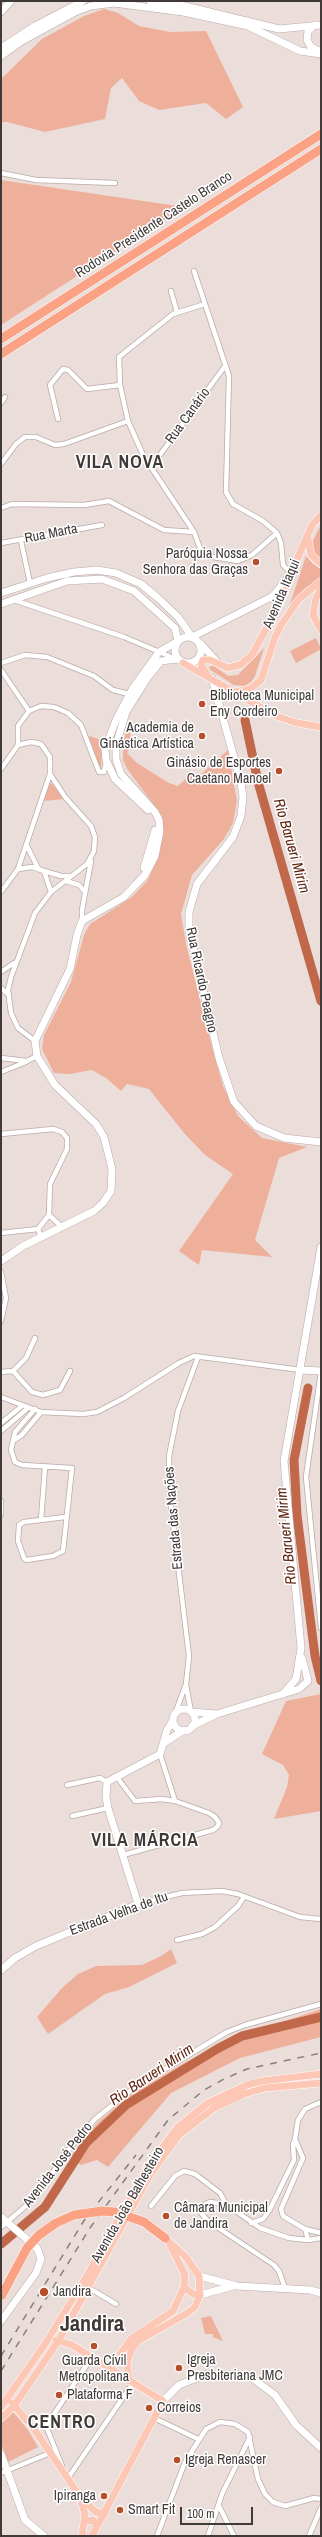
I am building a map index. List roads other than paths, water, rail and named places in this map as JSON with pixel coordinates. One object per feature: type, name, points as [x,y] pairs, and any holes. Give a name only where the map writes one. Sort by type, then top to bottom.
[{"type":"highway","name":"Rodovia Presidente Castelo Branco","points":[[1,340],[321,134]]},
{"type":"highway","name":"Rodovia Presidente Castelo Branco","points":[[1,354],[321,149]]},
{"type":"highway","points":[[1,2296],[28,2248],[39,2235],[56,2223],[74,2215],[102,2211],[115,2212],[144,2222],[165,2238]]},
{"type":"main road","name":"Avenida Itaqui","points":[[210,676],[203,669],[202,661],[208,659],[228,668],[234,667],[246,661],[252,655],[283,598],[291,574],[308,536],[321,515]]},
{"type":"main road","points":[[308,536],[309,551],[321,564]]},
{"type":"main road","points":[[233,690],[250,688],[261,680],[275,637],[281,625],[299,599],[321,581]]},
{"type":"main road","points":[[321,589],[316,598],[312,615],[321,630]]},
{"type":"main road","points":[[180,661],[210,676],[264,710],[296,723],[321,727]]},
{"type":"main road","name":"Avenida João Balhesteiro","points":[[1,2407],[45,2344],[85,2279],[147,2168],[177,2128],[208,2104],[247,2085],[262,2081],[321,2074]]},
{"type":"main road","name":"Avenida João Balhesteiro","points":[[1,2418],[14,2406],[65,2331],[150,2174],[179,2134],[214,2108],[244,2094],[265,2088],[321,2083]]},
{"type":"main road","points":[[110,2368],[131,2340],[173,2311],[184,2287],[185,2275],[182,2266],[165,2238]]},
{"type":"main road","points":[[131,2382],[127,2363],[131,2351],[138,2342],[186,2314],[195,2307],[200,2295],[199,2276],[185,2256],[165,2238]]},
{"type":"main road","points":[[185,2275],[199,2276]]},
{"type":"main road","points":[[184,2287],[193,2294],[200,2295]]},
{"type":"main road","points":[[65,2331],[72,2345]]},
{"type":"main road","points":[[45,2344],[59,2340],[72,2345],[163,2402],[92,2536]]},
{"type":"main road","points":[[10,2396],[14,2406],[34,2429],[79,2495],[96,2512],[105,2514]]},
{"type":"main road","points":[[79,2495],[85,2514],[82,2536]]},
{"type":"main road","points":[[85,2521],[93,2520],[97,2527]]},
{"type":"street","points":[[1,12],[11,1]]},
{"type":"street","points":[[1,48],[35,26],[83,1]]},
{"type":"street","points":[[150,1],[185,6],[279,29],[319,24]]},
{"type":"street","points":[[1,56],[22,41],[77,11],[91,6],[114,2],[183,12],[248,26],[300,50],[321,53]]},
{"type":"street","points":[[319,24],[310,28],[306,37],[311,47],[321,53]]},
{"type":"street","points":[[1,173],[16,177],[52,181],[115,183]]},
{"type":"street","points":[[116,901],[142,873],[150,855],[155,831],[155,821],[151,814],[107,772],[105,749],[129,694],[159,652],[184,637],[195,640],[273,596],[291,574],[283,565],[281,543],[277,533],[263,521],[233,504],[226,492],[229,380],[194,271]]},
{"type":"street","points":[[171,291],[177,312]]},
{"type":"street","points":[[204,304],[177,312],[121,355],[118,360],[120,385],[128,421],[137,444],[194,532],[200,548],[205,554],[213,557],[238,561],[252,554],[277,533]]},
{"type":"street","name":"Rua Canário","points":[[151,467],[225,366]]},
{"type":"street","points":[[58,419],[50,385],[63,369],[68,370],[87,389],[120,385]]},
{"type":"street","points":[[1,403],[5,397]]},
{"type":"street","points":[[1,464],[16,444],[25,437],[36,437],[55,445],[64,444],[128,421]]},
{"type":"street","points":[[1,508],[12,504],[84,505],[109,501],[164,530],[194,532]]},
{"type":"street","name":"Rua Marta","points":[[1,543],[21,541],[102,525]]},
{"type":"street","points":[[21,541],[30,583]]},
{"type":"street","points":[[1,593],[30,583],[83,571],[106,571],[122,575],[141,584],[158,598],[178,617],[195,640],[218,664]]},
{"type":"street","points":[[1,604],[67,581],[87,578],[110,581],[134,591],[175,628],[178,641],[174,648],[180,661]]},
{"type":"street","points":[[13,599],[124,637],[180,661],[191,663],[198,659],[201,653],[195,640]]},
{"type":"street","points":[[1,663],[26,655],[47,657],[94,676],[114,690],[129,694]]},
{"type":"street","points":[[82,921],[124,897],[145,875],[155,856],[160,830],[159,820],[118,769],[116,745],[122,722],[131,703],[158,663],[180,661]]},
{"type":"street","points":[[1,670],[29,711]]},
{"type":"street","name":"Rua Ricardo Peagno","points":[[210,676],[241,783],[243,797],[240,816],[233,837],[197,884],[188,912],[189,930],[222,1072],[234,1102],[256,1126],[274,1136],[321,1142]]},
{"type":"street","points":[[218,702],[224,693],[233,690]]},
{"type":"street","points":[[18,745],[16,732],[18,726],[29,711],[40,706],[60,708],[72,716],[81,725],[97,770],[99,772],[107,772],[118,769]]},
{"type":"street","points":[[1,769],[18,745],[31,742],[41,744],[50,758],[50,774],[18,869],[1,892]]},
{"type":"street","points":[[1,1261],[23,1246],[94,1211],[103,1203],[112,1187],[112,1169],[107,1147],[100,1129],[55,1085],[37,1056],[35,1041],[70,969],[77,934],[82,921],[85,892],[95,844],[94,832],[50,774]]},
{"type":"street","points":[[26,846],[38,868]]},
{"type":"street","points":[[35,1041],[18,1028],[12,1013],[9,995],[16,962],[35,913],[51,892],[84,868],[91,859]]},
{"type":"street","points":[[18,869],[38,868],[44,871],[71,876]]},
{"type":"street","points":[[44,871],[51,892]]},
{"type":"street","points":[[66,881],[79,884],[85,892]]},
{"type":"street","points":[[1,972],[16,962]]},
{"type":"street","points":[[1,988],[9,995]]},
{"type":"street","points":[[1,1072],[37,1056]]},
{"type":"street","points":[[1,1058],[27,1061]]},
{"type":"street","points":[[1,1134],[53,1129],[62,1132],[67,1138],[67,1149],[50,1184],[49,1215],[38,1229],[1,1233]]},
{"type":"street","points":[[49,1215],[62,1227]]},
{"type":"street","points":[[38,1229],[41,1237]]},
{"type":"street","points":[[164,1743],[184,1730],[217,1714],[299,1689],[308,1682],[301,1648],[284,1461],[301,1370],[321,1247]]},
{"type":"street","points":[[1,1272],[6,1298],[1,1321]]},
{"type":"street","points":[[1,1372],[13,1371],[26,1358],[35,1338]]},
{"type":"street","points":[[1,1397],[41,1412],[59,1414],[96,1412],[142,1388],[188,1358],[198,1357],[301,1370],[321,1371],[306,1478],[321,1628]]},
{"type":"street","name":"Estrada das Nações","points":[[176,1711],[186,1684],[189,1656],[170,1498],[169,1462],[178,1411],[198,1357]]},
{"type":"street","points":[[13,1371],[32,1392],[43,1395],[60,1390],[70,1371]]},
{"type":"street","points":[[1,1423],[22,1406]]},
{"type":"street","points":[[1,1431],[28,1408]]},
{"type":"street","points":[[34,1409],[20,1424],[14,1440],[11,1450],[17,1464],[72,1468],[65,1517],[64,1546],[61,1553],[26,1560],[18,1541],[18,1528],[24,1522],[65,1517]]},
{"type":"street","points":[[14,1440],[21,1436],[41,1412]]},
{"type":"street","points":[[7,1418],[11,1423]]},
{"type":"street","points":[[20,1424],[27,1427]]},
{"type":"street","points":[[41,1520],[45,1467]]},
{"type":"street","points":[[1,1501],[1,1514]]},
{"type":"street","points":[[283,1694],[296,1679],[301,1648]]},
{"type":"street","name":"Estrada das Nações","points":[[186,1684],[191,1712]]},
{"type":"street","points":[[175,1801],[160,1754],[176,1711],[184,1709],[191,1712],[217,1714]]},
{"type":"street","points":[[191,1712],[194,1718],[192,1726]]},
{"type":"street","points":[[173,1720],[175,1726],[184,1730]]},
{"type":"street","points":[[107,1782],[160,1754]]},
{"type":"street","points":[[116,1776],[135,1801],[162,1799],[175,1801],[215,1816],[219,1823],[216,1828],[123,1855]]},
{"type":"street","points":[[67,1785],[100,1778],[107,1782]]},
{"type":"street","points":[[107,1782],[106,1797],[108,1808],[138,1904]]},
{"type":"street","points":[[72,1816],[108,1808]]},
{"type":"street","name":"Estrada Velha de Itu","points":[[1,1970],[15,1958],[36,1946],[138,1904],[166,1896],[196,1891],[222,1891],[244,1897],[300,1917],[321,1919]]},
{"type":"street","points":[[177,1940],[202,1934],[215,1927],[238,1906],[244,1897]]},
{"type":"street","name":"Avenida José Pedro","points":[[1,2227],[10,2223],[34,2199],[70,2148],[95,2119],[135,2087],[227,2032],[245,2025],[321,2004]]},
{"type":"street","points":[[251,2223],[263,2219],[269,2211],[294,2160],[293,2144],[301,2113],[309,2106],[321,2102]]},
{"type":"street","points":[[295,2139],[303,2158],[281,2212],[283,2216],[305,2228],[321,2233]]},
{"type":"street","points":[[152,2206],[175,2176],[184,2171],[195,2174],[220,2193],[226,2204],[251,2223],[272,2233],[308,2240],[321,2238]]},
{"type":"street","points":[[226,2204],[206,2203],[200,2209],[201,2213],[208,2220],[274,2265],[285,2288]]},
{"type":"street","points":[[1,2218],[10,2223],[37,2248],[41,2263],[24,2292],[1,2321]]},
{"type":"street","points":[[305,2228],[308,2240]]},
{"type":"street","points":[[199,2276],[238,2286],[285,2288],[321,2293]]},
{"type":"street","points":[[200,2295],[238,2286]]},
{"type":"street","points":[[89,2288],[116,2304]]},
{"type":"street","points":[[68,2478],[46,2426],[92,2357]]},
{"type":"street","points":[[163,2402],[179,2385],[207,2374],[231,2374],[252,2378],[275,2395],[296,2426],[321,2448]]},
{"type":"street","points":[[68,2478],[131,2382]]},
{"type":"street","points":[[154,2418],[198,2439]]},
{"type":"street","points":[[157,2536],[182,2468],[198,2439],[206,2429],[220,2422],[240,2426],[250,2437],[258,2479],[269,2498],[279,2505],[285,2506],[314,2498],[321,2499]]},
{"type":"street","points":[[208,2536],[222,2494],[250,2437]]},
{"type":"street","points":[[4,2472],[50,2453]]},
{"type":"street","points":[[1,2454],[4,2472],[25,2520],[44,2536]]},
{"type":"street","points":[[219,2506],[234,2536]]},
{"type":"street","points":[[309,2536],[321,2508]]},
{"type":"waterway","name":"Rio Barueri Mirim","points":[[245,720],[258,782],[321,1001]]},
{"type":"waterway","name":"Rio Barueri Mirim","points":[[308,1388],[294,1460],[297,1515],[315,1656],[321,1681]]},
{"type":"waterway","name":"Rio Barueri Mirim","points":[[1,2244],[45,2207],[86,2143],[126,2105],[217,2049],[242,2036],[321,2017]]},
{"type":"railway","points":[[1,2371],[90,2228],[168,2120],[204,2090],[224,2079],[247,2069],[321,2053]]},
{"type":"railway","points":[[1,2356],[85,2219],[136,2155]]},
{"type":"place","name":"Paróquia Nossa Senhora das Graças","points":[[256,562]]},
{"type":"place","name":"Biblioteca Municipal Eny Cordeiro","points":[[202,704]]},
{"type":"place","name":"Academia de Ginástica Artística","points":[[202,736]]},
{"type":"place","name":"Ginásio de Esportes Caetano Manoel","points":[[279,771]]},
{"type":"place","name":"Câmara Municipal de Jandira","points":[[166,2216]]},
{"type":"place","name":"Jandira","points":[[44,2292]]},
{"type":"place","name":"Guarda Cívil Metropolitana","points":[[94,2346]]},
{"type":"place","name":"Igreja Presbiteriana JMC","points":[[179,2368]]},
{"type":"place","name":"Plataforma F","points":[[59,2395]]},
{"type":"place","name":"Correios","points":[[149,2408]]},
{"type":"place","name":"Igreja Renascer","points":[[177,2460]]},
{"type":"place","name":"Ipiranga","points":[[104,2496]]},
{"type":"place","name":"Smart Fit","points":[[120,2510]]},
{"type":"district","name":"VILA NOVA","points":[[120,463]]},
{"type":"district","name":"VILA MÁRCIA","points":[[145,1841]]},
{"type":"district","name":"Jandira","points":[[92,2325]]},
{"type":"district","name":"CENTRO","points":[[62,2423]]}]
